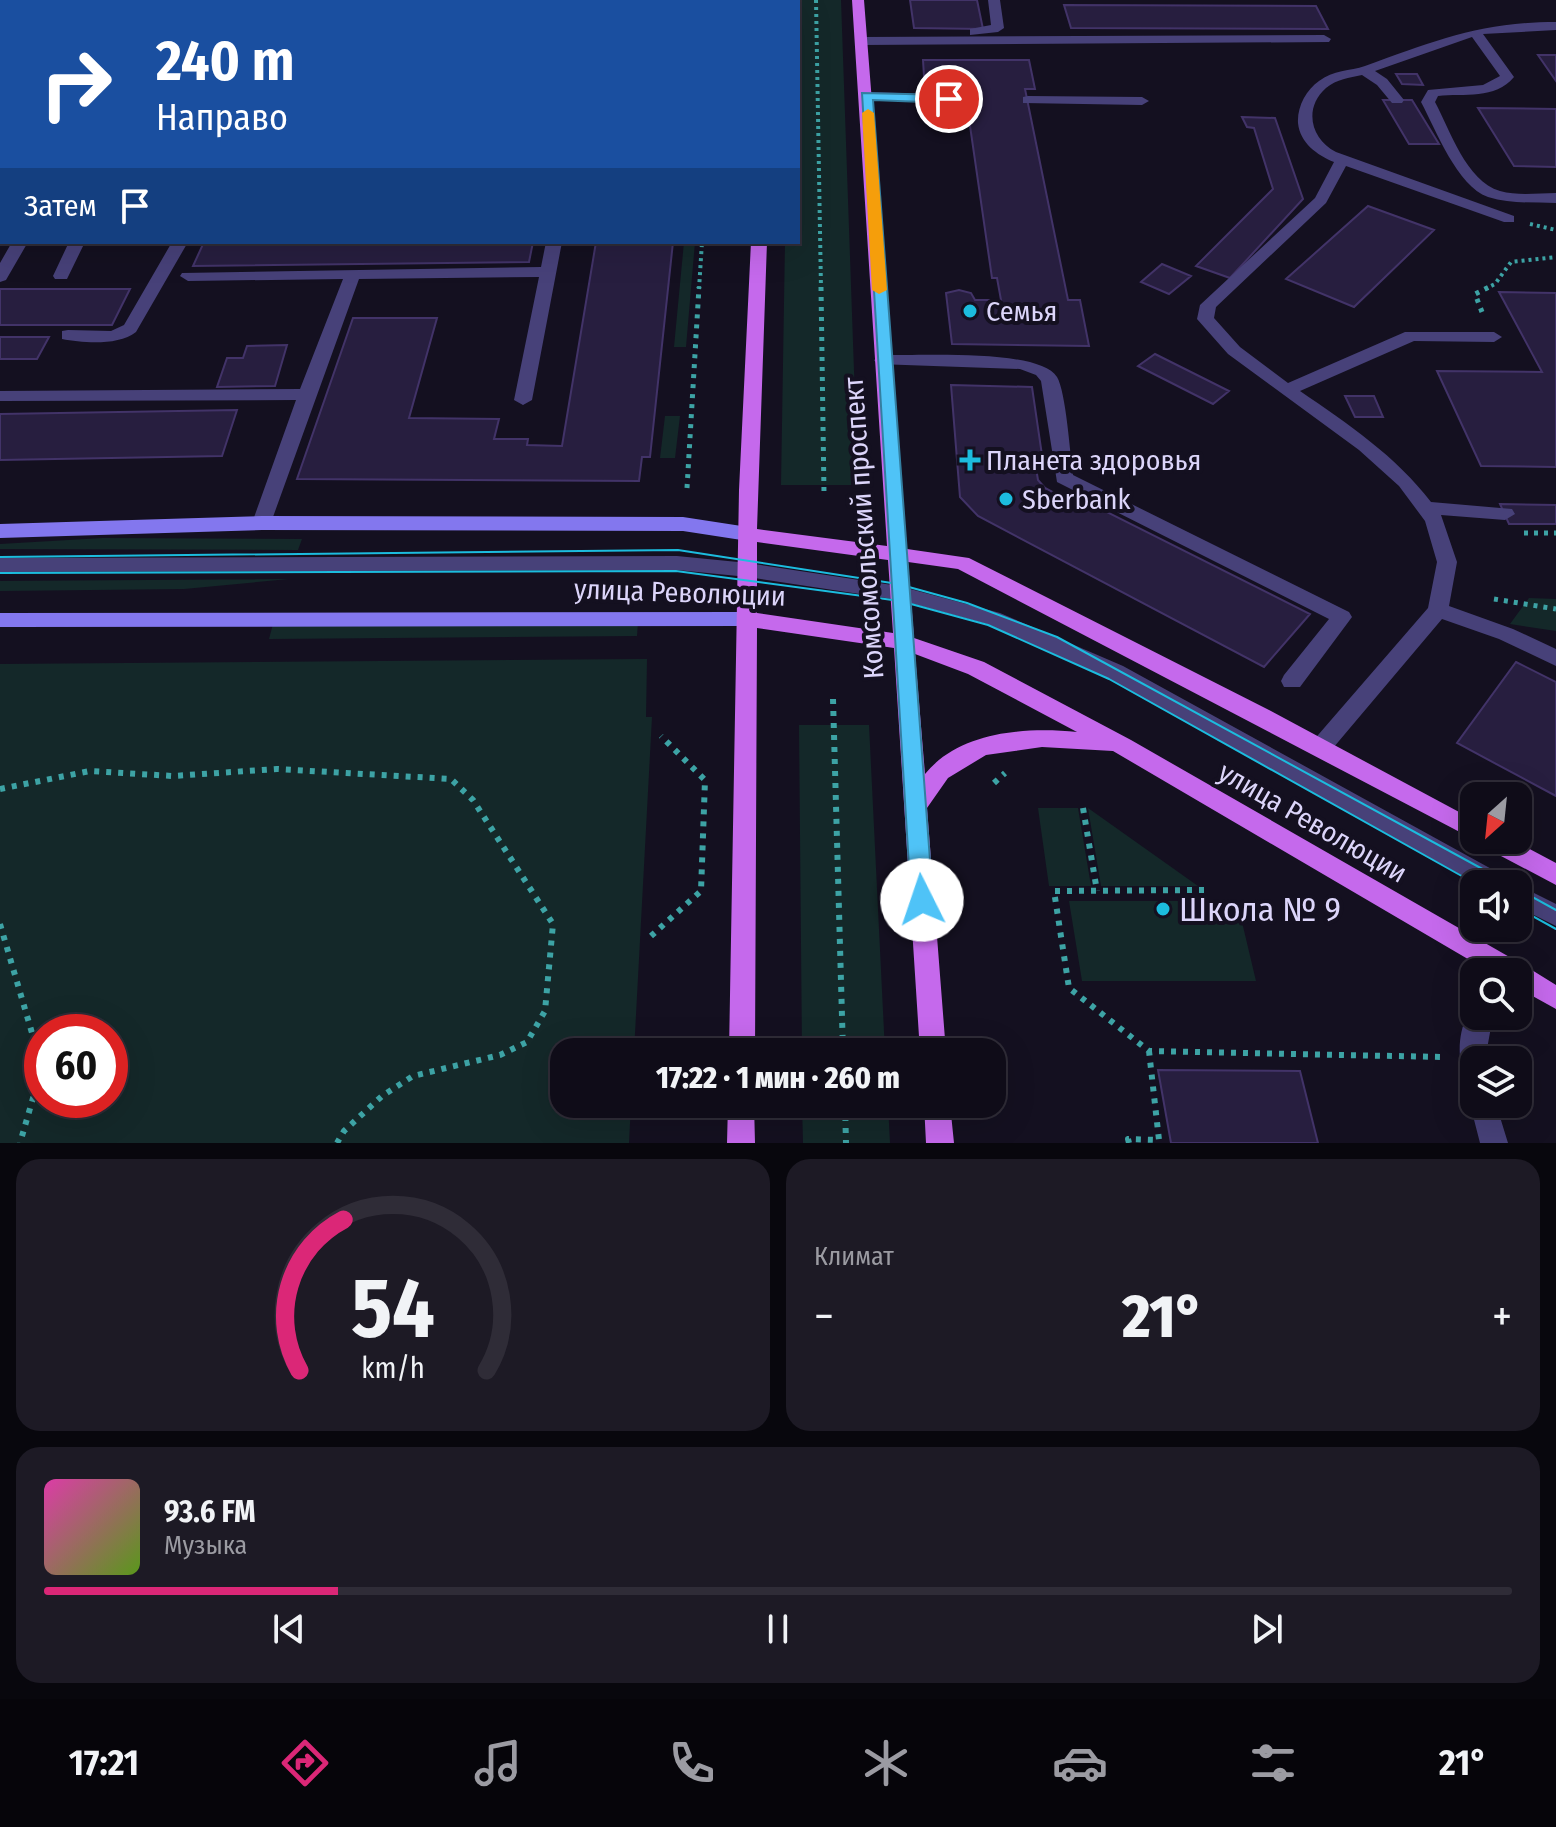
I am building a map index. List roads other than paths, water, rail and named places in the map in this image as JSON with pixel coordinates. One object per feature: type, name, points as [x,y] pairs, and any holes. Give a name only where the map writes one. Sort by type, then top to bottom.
[{"type":"main road","name":"Комсомольский проспект","points":[[858,0],[932,1038]]},
{"type":"main road","points":[[742,1038],[746,619],[759,244]]},
{"type":"main road","name":"улица Революции","points":[[0,531],[262,523],[683,524],[962,563],[1460,823]]},
{"type":"main road","name":"улица Революции","points":[[0,620],[746,619],[903,642],[976,668],[1123,746],[1485,958]]},
{"type":"main road","points":[[915,808],[938,774],[967,754],[988,746],[1023,736],[1123,746]]},
{"type":"main road","points":[[1518,854],[1556,875]]},
{"type":"main road","name":"улица Революции","points":[[1532,985],[1556,998]]},
{"type":"main road","points":[[741,1118],[741,1143]]},
{"type":"main road","points":[[938,1118],[940,1143]]},
{"type":"lane","points":[[937,40],[957,32],[998,28],[1000,21],[994,0]]},
{"type":"lane","points":[[1509,219],[1342,160],[1320,149],[1308,136],[1303,118],[1310,98],[1332,77],[1365,71],[1402,54],[1475,32],[1511,26],[1556,26]]},
{"type":"lane","points":[[1475,32],[1507,77],[1501,86],[1433,93],[1428,102],[1473,181],[1489,192],[1513,197],[1556,198]]},
{"type":"lane","points":[[862,41],[1324,39]]},
{"type":"lane","points":[[1365,71],[1382,82],[1397,100]]},
{"type":"lane","points":[[867,96],[971,99]]},
{"type":"lane","points":[[1028,100],[1142,101]]},
{"type":"lane","points":[[1320,748],[1442,601],[1442,541],[1428,508],[1393,465],[1288,390],[1253,370],[1220,341],[1205,319],[1208,305],[1321,200],[1342,160]]},
{"type":"lane","points":[[0,277],[19,244]]},
{"type":"lane","points":[[61,276],[76,244]]},
{"type":"lane","points":[[68,335],[116,335],[134,327],[164,264],[179,244]]},
{"type":"lane","points":[[523,400],[554,244]]},
{"type":"lane","points":[[188,276],[548,272]]},
{"type":"lane","points":[[262,523],[353,274]]},
{"type":"lane","points":[[1288,390],[1411,336],[1494,337]]},
{"type":"lane","points":[[883,360],[1022,364],[1042,371],[1050,380],[1064,478],[1342,617],[1292,681]]},
{"type":"lane","points":[[0,396],[307,394]]},
{"type":"lane","points":[[1428,508],[1505,514]]},
{"type":"lane","points":[[0,565],[677,563],[748,570],[899,593],[993,618],[1115,672],[1473,870]]},
{"type":"lane","points":[[1442,601],[1556,658]]},
{"type":"lane","points":[[1532,903],[1556,916]]},
{"type":"lane","points":[[1487,1118],[1494,1143]]},
{"type":"tram line","points":[[0,557],[678,550],[898,584],[967,603],[1057,637],[1484,870]]},
{"type":"tram line","points":[[0,573],[676,571],[900,601],[988,625],[1109,679],[1460,875]]},
{"type":"tram line","points":[[1532,897],[1556,910]]},
{"type":"tram line","points":[[1532,916],[1556,929]]},
{"type":"place","name":"Семья","points":[[970,311]]},
{"type":"place","name":"Планета здоровья","points":[[970,460]]},
{"type":"place","name":"Sberbank","points":[[1006,499]]},
{"type":"place","name":"Школа № 9","points":[[1163,909]]}]
